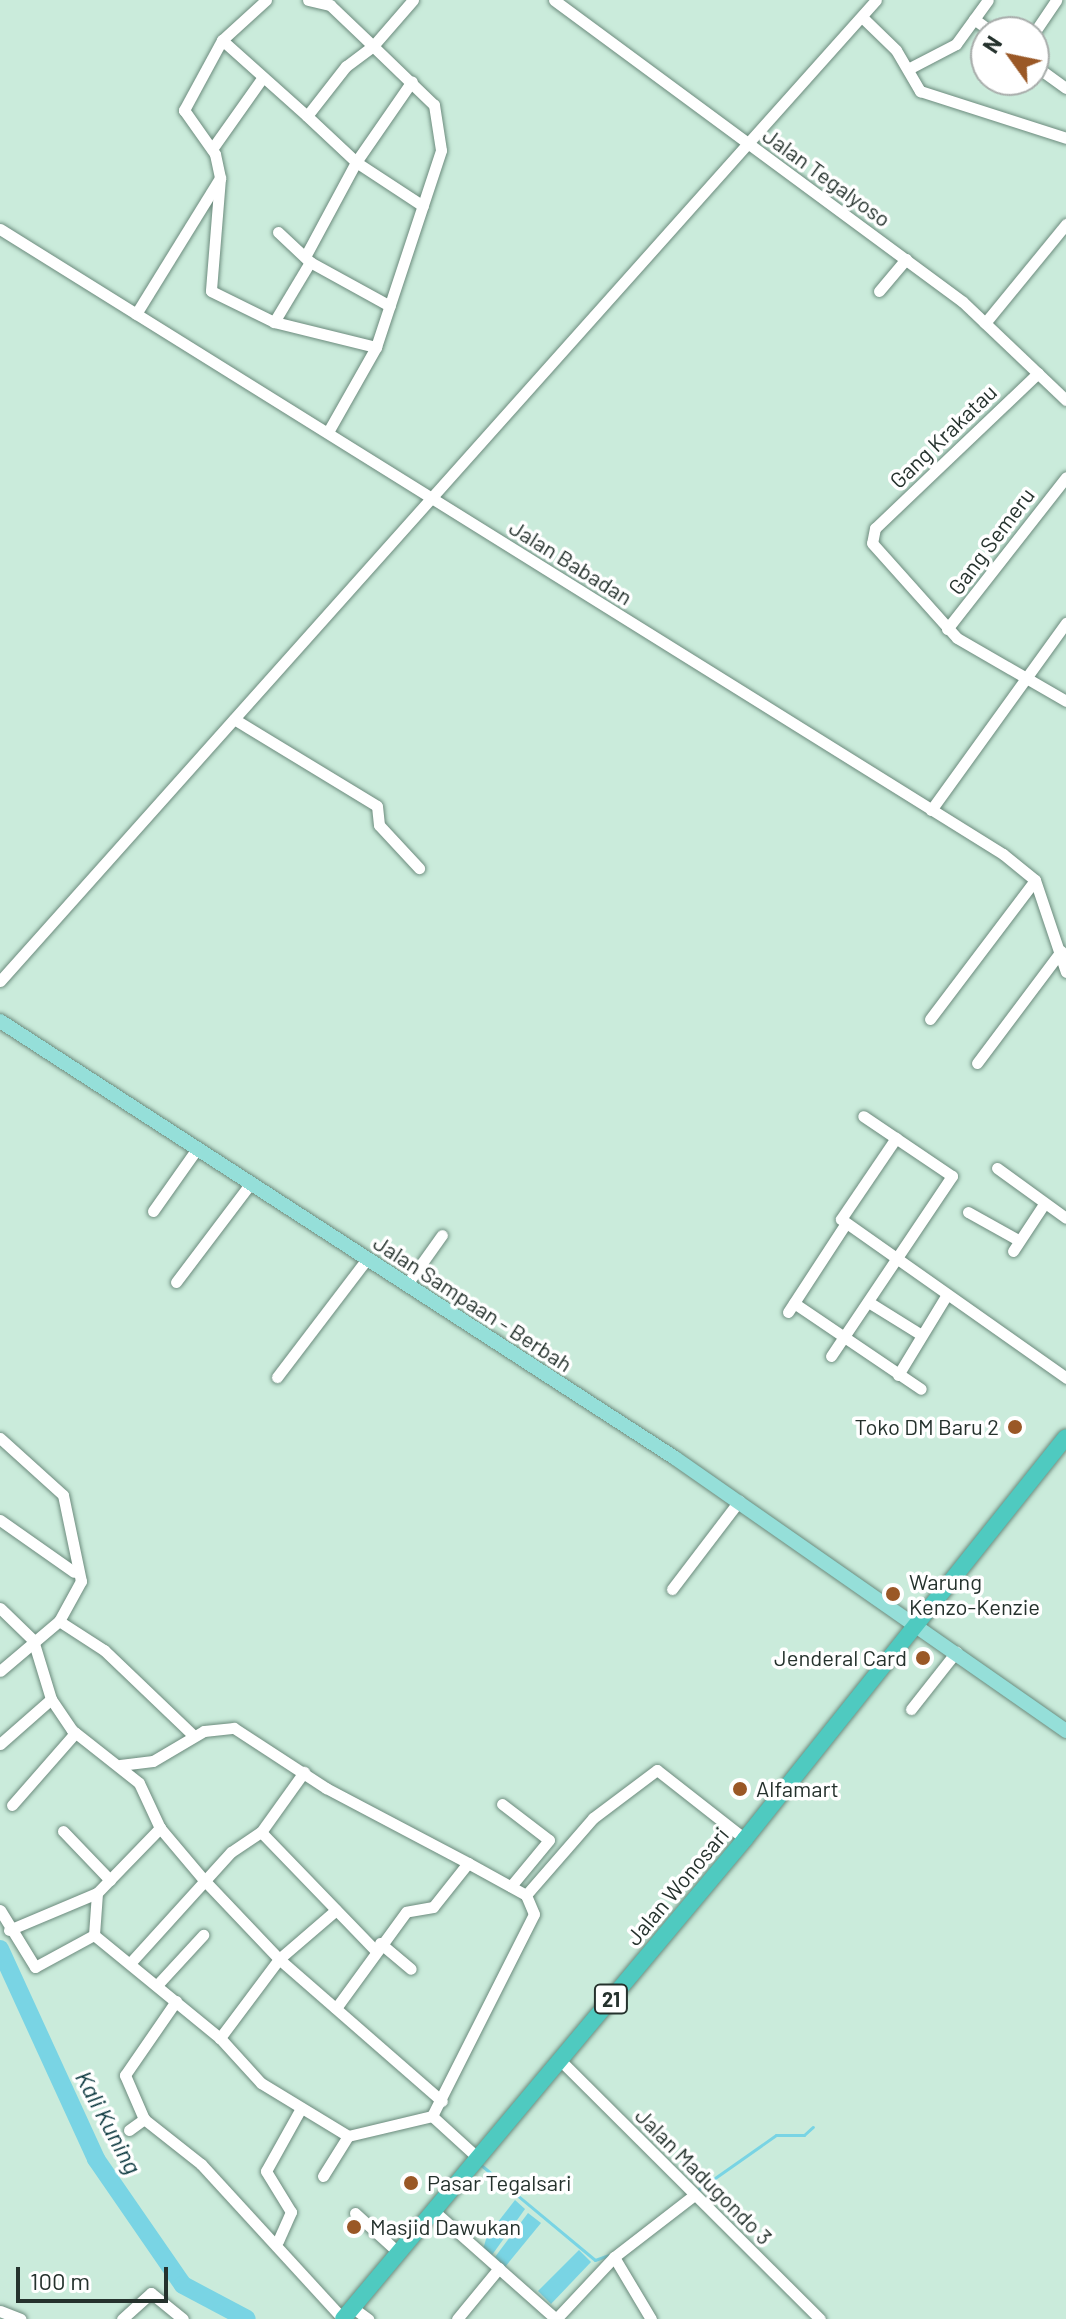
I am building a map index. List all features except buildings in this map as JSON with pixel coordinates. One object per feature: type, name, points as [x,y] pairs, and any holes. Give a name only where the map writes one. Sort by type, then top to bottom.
[{"type":"highway","name":"Jalan Wonosari","points":[[346,2315],[921,1625],[1066,1437]]},
{"type":"main road","name":"Jalan Sampaan - Berbah","points":[[0,1021],[739,1501],[921,1625],[1066,1731]]},
{"type":"street","points":[[266,0],[222,40],[184,110],[212,149],[220,178],[211,291],[274,322],[376,347]]},
{"type":"street","points":[[308,0],[330,5],[412,81],[440,120],[441,150],[376,347],[328,432]]},
{"type":"street","points":[[307,116],[346,66],[373,46],[413,0]]},
{"type":"street","name":"Jalan Tegalyoso","points":[[554,0],[906,259],[985,323],[1066,400]]},
{"type":"street","points":[[0,981],[876,0]]},
{"type":"street","points":[[862,17],[908,69],[920,91],[1066,138]]},
{"type":"street","points":[[908,69],[936,60],[970,23]]},
{"type":"street","points":[[222,40],[356,162],[423,206]]},
{"type":"street","points":[[212,149],[263,77]]},
{"type":"street","points":[[274,322],[356,162],[412,81]]},
{"type":"street","points":[[136,314],[220,178]]},
{"type":"street","points":[[985,323],[1066,224]]},
{"type":"street","name":"Jalan Babadan","points":[[0,229],[931,810],[1035,880]]},
{"type":"street","points":[[278,232],[308,259],[390,306]]},
{"type":"street","points":[[879,291],[906,259]]},
{"type":"street","name":"Gang Krakatau","points":[[947,629],[880,560],[875,528],[1038,373]]},
{"type":"street","name":"Gang Semeru","points":[[947,629],[1066,477]]},
{"type":"street","points":[[931,810],[1028,684],[1066,623]]},
{"type":"street","points":[[947,629],[1028,684],[1066,701]]},
{"type":"street","points":[[234,719],[377,806],[379,825],[419,868]]},
{"type":"street","points":[[1035,880],[1066,972]]},
{"type":"street","points":[[930,1019],[1035,880]]},
{"type":"street","points":[[977,1063],[1061,951]]},
{"type":"street","points":[[831,1356],[870,1303],[952,1176],[863,1116]]},
{"type":"street","points":[[896,1138],[841,1219],[1066,1378]]},
{"type":"street","points":[[153,1211],[196,1150]]},
{"type":"street","points":[[997,1168],[1066,1218]]},
{"type":"street","points":[[176,1282],[250,1184]]},
{"type":"street","points":[[968,1212],[1016,1245],[1044,1204]]},
{"type":"street","points":[[846,1223],[791,1307],[845,1336],[921,1389]]},
{"type":"street","points":[[407,1284],[442,1235]]},
{"type":"street","points":[[277,1377],[366,1260]]},
{"type":"street","points":[[898,1375],[920,1334],[946,1296]]},
{"type":"street","points":[[870,1303],[920,1334]]},
{"type":"street","points":[[0,1438],[63,1495],[75,1529],[74,1572],[79,1588],[59,1621],[0,1671]]},
{"type":"street","points":[[672,1589],[739,1501]]},
{"type":"street","points":[[2,1525],[74,1572]]},
{"type":"street","points":[[0,1608],[33,1640],[51,1699],[75,1733],[120,1765],[146,1793],[160,1828],[204,1880],[279,1959],[442,2101]]},
{"type":"street","points":[[59,1621],[104,1650],[194,1736]]},
{"type":"street","points":[[911,1709],[956,1652]]},
{"type":"street","points":[[0,1744],[51,1699]]},
{"type":"street","points":[[94,1935],[132,1961],[175,2002],[220,2038],[261,2083],[348,2136],[432,2116],[532,1926],[526,1895],[304,1772],[234,1728],[194,1736],[153,1761],[120,1765]]},
{"type":"street","points":[[12,1805],[75,1733]]},
{"type":"street","points":[[526,1895],[593,1818],[657,1770],[745,1839]]},
{"type":"street","points":[[132,1961],[204,1880],[261,1832],[304,1772]]},
{"type":"street","points":[[502,1804],[549,1840],[511,1886]]},
{"type":"street","points":[[9,1930],[97,1893],[160,1828]]},
{"type":"street","points":[[63,1831],[110,1880]]},
{"type":"street","points":[[261,1832],[336,1910],[377,1947],[411,1969]]},
{"type":"street","points":[[336,2008],[377,1947],[412,1907],[433,1907],[468,1863]]},
{"type":"street","points":[[94,1935],[97,1893]]},
{"type":"street","points":[[0,1910],[9,1930],[35,1967],[94,1935]]},
{"type":"street","points":[[220,2038],[279,1959],[336,1910]]},
{"type":"street","points":[[158,1984],[203,1935]]},
{"type":"street","points":[[175,2002],[125,2075],[144,2119],[278,2241],[299,2277],[346,2315],[368,2319]]},
{"type":"street","name":"Jalan Madugondo 3","points":[[560,2060],[693,2196],[820,2319]]},
{"type":"street","points":[[278,2241],[291,2212],[266,2171],[301,2108]]},
{"type":"street","points":[[432,2116],[476,2160]]},
{"type":"street","points":[[129,2130],[144,2119]]},
{"type":"street","points":[[323,2176],[348,2136]]},
{"type":"street","points":[[434,2211],[556,2319],[613,2259],[693,2196]]},
{"type":"street","points":[[355,2213],[399,2253]]},
{"type":"street","points":[[613,2259],[651,2319]]},
{"type":"street","points":[[457,2319],[499,2268]]},
{"type":"street","points":[[122,2319],[151,2293],[183,2319]]},
{"type":"street","points":[[0,2311],[21,2319]]},
{"type":"water","points":[[515,2200],[525,2209],[492,2255],[483,2249],[487,2236]]},
{"type":"water","points":[[528,2213],[541,2223],[505,2267],[495,2257]]},
{"type":"water","points":[[579,2250],[591,2262],[551,2304],[538,2291]]},
{"type":"waterway","name":"Kali Kuning","points":[[0,1949],[96,2159],[183,2285],[247,2319]]},
{"type":"waterway","points":[[695,2192],[776,2135],[804,2135],[813,2127]]},
{"type":"waterway","points":[[481,2165],[595,2260],[609,2255]]},
{"type":"place","name":"Toko DM Baru 2","points":[[1015,1427]]},
{"type":"place","name":"Warung Kenzo-Kenzie","points":[[893,1594]]},
{"type":"place","name":"Jenderal Card","points":[[923,1658]]},
{"type":"place","name":"Alfamart","points":[[740,1789]]},
{"type":"place","name":"Pasar Tegalsari","points":[[411,2183]]},
{"type":"place","name":"Masjid Dawukan","points":[[354,2227]]}]
